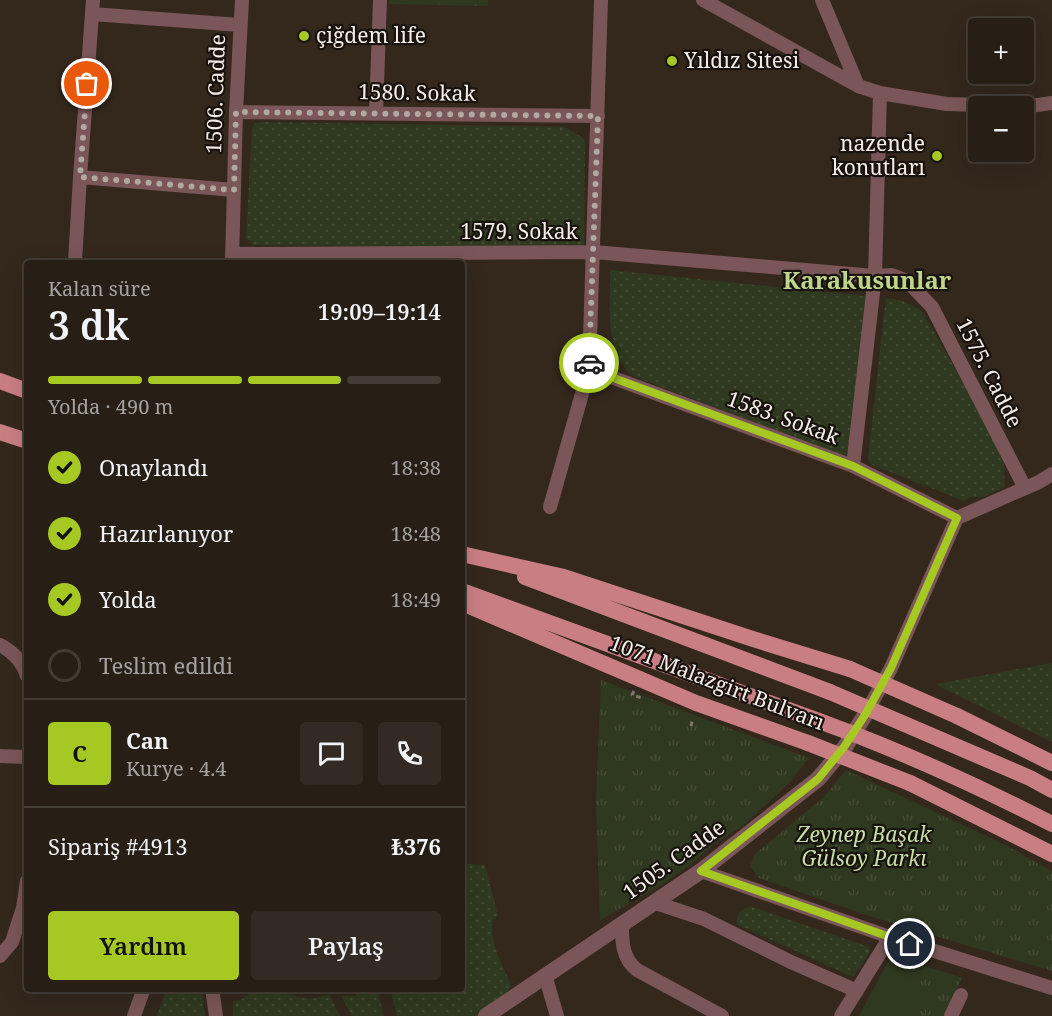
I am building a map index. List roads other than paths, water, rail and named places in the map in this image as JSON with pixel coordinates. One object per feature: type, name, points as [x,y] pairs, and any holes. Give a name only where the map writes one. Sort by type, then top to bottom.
[{"type":"main road","points":[[0,381],[24,390]]},
{"type":"main road","points":[[0,432],[24,440]]},
{"type":"main road","name":"1071 Malazgirt Bulvarı","points":[[465,554],[564,577],[850,669],[957,716],[1052,763]]},
{"type":"main road","name":"1071 Malazgirt Bulvarı","points":[[465,554],[830,692],[1030,777],[1052,790]]},
{"type":"main road","name":"1071 Malazgirt Bulvarı","points":[[465,592],[872,740],[980,787],[1052,824]]},
{"type":"main road","name":"1071 Malazgirt Bulvarı","points":[[465,604],[696,703],[910,783],[1052,854]]},
{"type":"street","name":"1506. Cadde","points":[[233,258],[236,112],[242,0]]},
{"type":"street","points":[[376,113],[380,0]]},
{"type":"street","points":[[550,507],[589,369],[601,0]]},
{"type":"street","points":[[703,0],[858,86],[880,93],[947,104],[968,105]]},
{"type":"street","points":[[822,0],[858,86]]},
{"type":"street","points":[[75,260],[93,7],[240,25]]},
{"type":"street","points":[[853,466],[875,276],[880,93]]},
{"type":"street","points":[[1034,105],[1052,103]]},
{"type":"street","name":"1580. Sokak","points":[[236,112],[598,116]]},
{"type":"street","points":[[80,177],[234,190]]},
{"type":"street","name":"1579. Sokak","points":[[233,258],[594,252],[875,276]]},
{"type":"street","name":"1575. Cadde","points":[[875,276],[892,275],[907,281],[932,307],[1024,488]]},
{"type":"street","name":"1583. Sokak","points":[[589,369],[853,466],[957,518]]},
{"type":"street","points":[[865,715],[891,668],[957,518],[1052,474]]},
{"type":"street","points":[[0,645],[9,650],[24,667]]},
{"type":"street","name":"1505. Cadde","points":[[486,1016],[701,871],[818,779],[844,747],[865,715]]},
{"type":"street","points":[[0,756],[24,757]]},
{"type":"street","points":[[701,871],[890,937],[1052,988]]},
{"type":"street","points":[[0,956],[12,942],[24,897]]},
{"type":"street","points":[[656,903],[704,919],[791,962],[857,991]]},
{"type":"street","points":[[622,924],[622,940],[629,964],[722,1016]]},
{"type":"street","points":[[841,1016],[890,937]]},
{"type":"street","points":[[545,975],[557,1016]]},
{"type":"street","points":[[134,1016],[143,992]]},
{"type":"street","points":[[213,992],[216,1016]]},
{"type":"street","points":[[951,1016],[961,995]]},
{"type":"place","name":"çiğdem life","points":[[304,36]]},
{"type":"place","name":"Yıldız Sitesi","points":[[672,61]]},
{"type":"place","name":"nazende konutları","points":[[937,156]]},
{"type":"district","name":"Karakusunlar","points":[[867,281]]},
{"type":"park label","name":"Zeynep Başak Gülsoy Parkı","points":[[864,847]]}]
